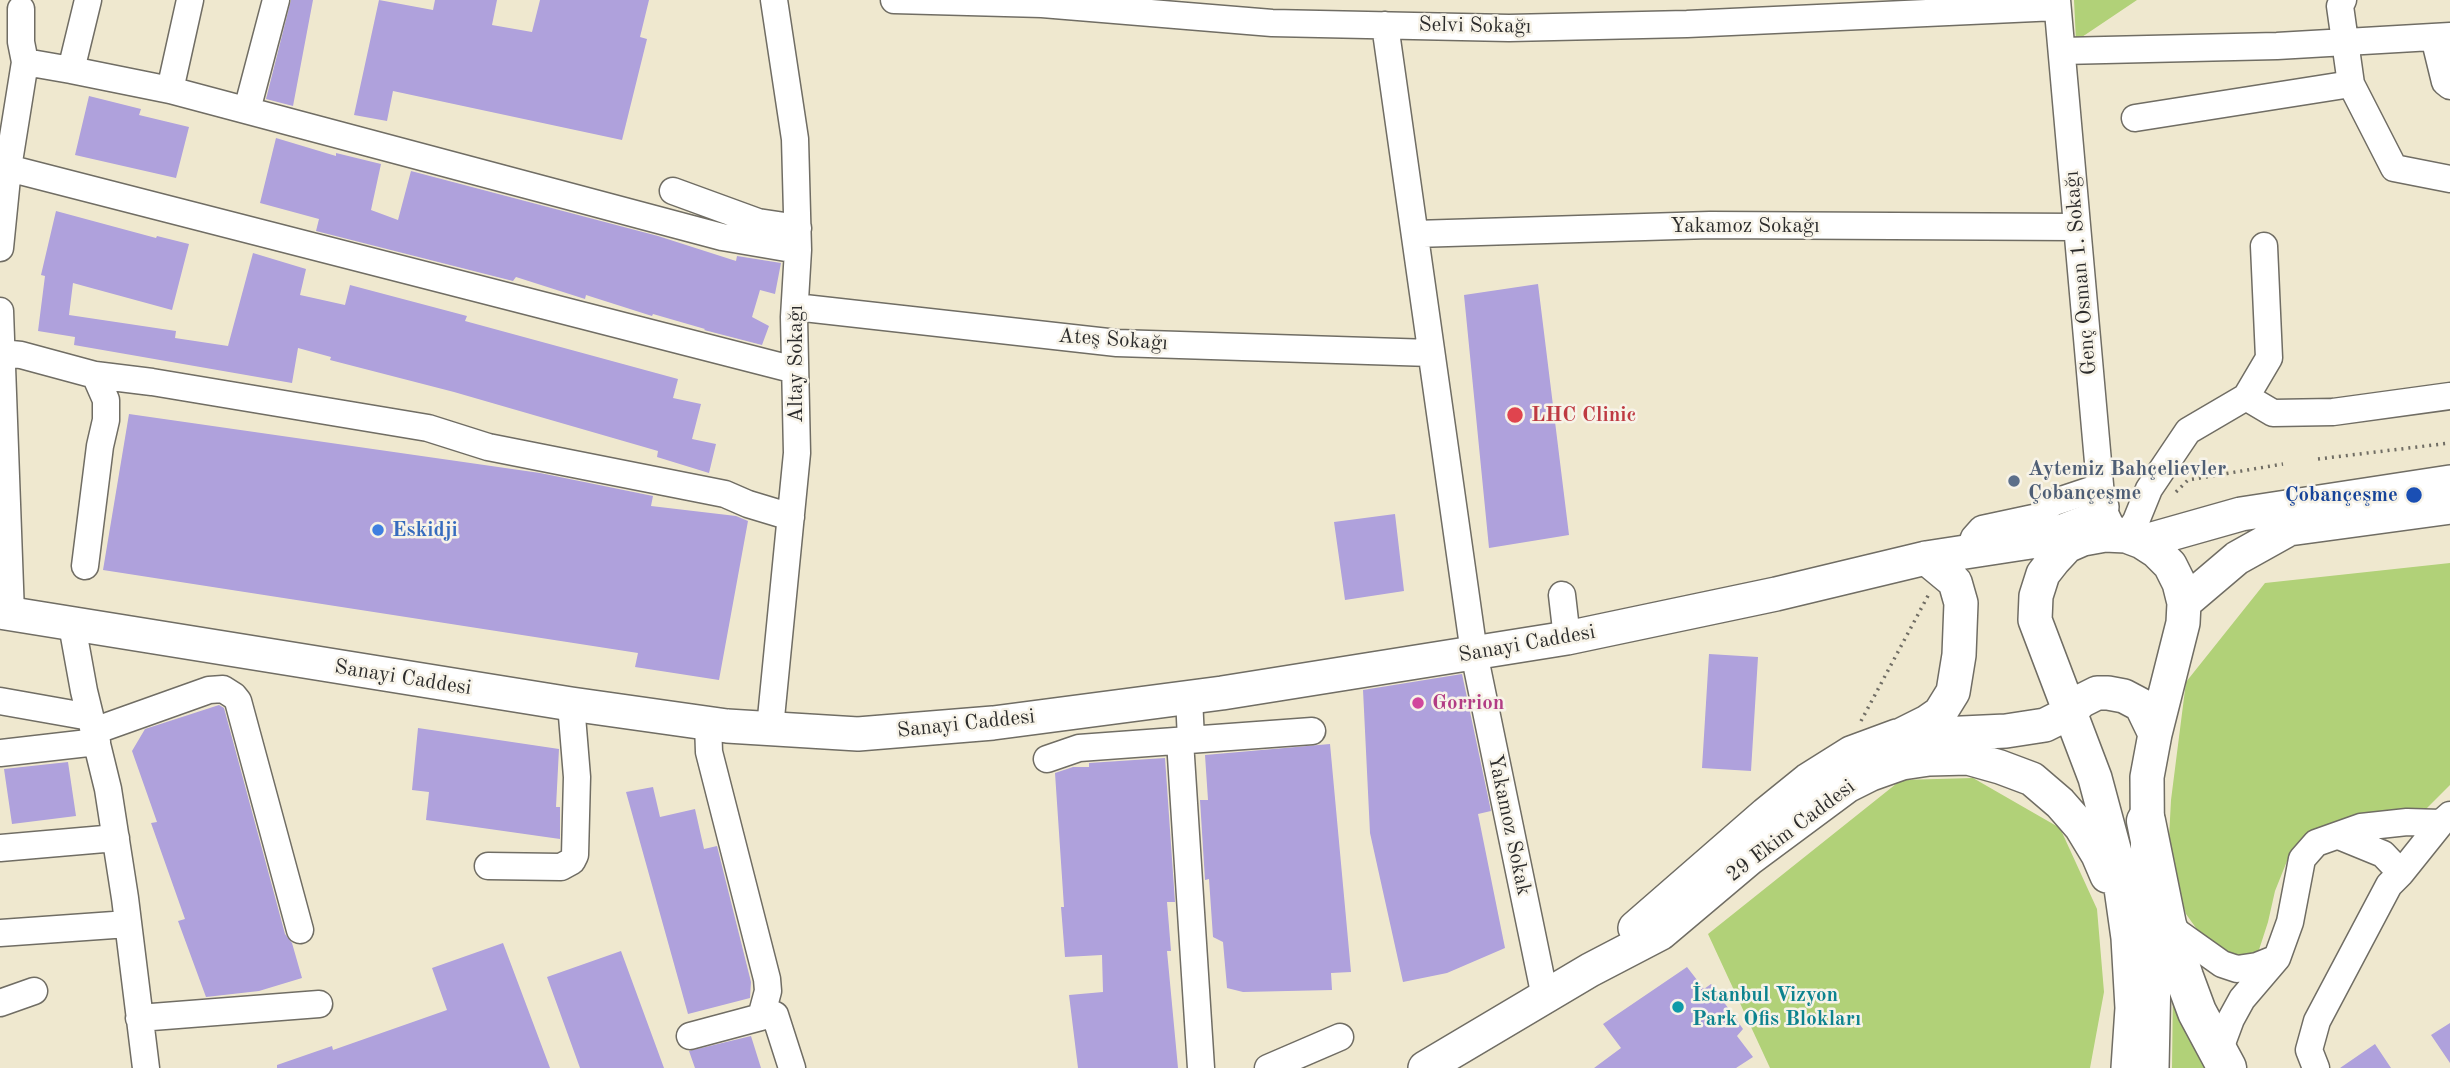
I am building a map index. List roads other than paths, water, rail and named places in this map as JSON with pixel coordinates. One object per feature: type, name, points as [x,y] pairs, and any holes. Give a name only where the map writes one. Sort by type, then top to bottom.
[{"type":"highway","points":[[2146,821],[2167,925],[2197,1012],[2222,1061]]},
{"type":"main road","points":[[2134,539],[2242,514],[2450,482]]},
{"type":"main road","name":"Sanayi Caddesi","points":[[6,613],[571,704],[708,723],[858,734],[993,723],[1189,697],[1567,638],[1776,594],[1930,571],[1978,549],[2046,537],[2089,520],[2101,497]]},
{"type":"main road","points":[[2184,603],[2236,558],[2289,529],[2450,507]]},
{"type":"main road","points":[[2035,620],[2036,596],[2043,574],[2067,546],[2083,539],[2105,535],[2134,539],[2156,551],[2170,565],[2179,583],[2184,603],[2183,623],[2147,777],[2148,909],[2154,974],[2152,1068]]},
{"type":"main road","points":[[1978,549],[2014,559],[2024,572],[2035,620],[2095,778],[2117,860],[2128,938],[2132,1008],[2128,1068]]},
{"type":"main road","points":[[1897,736],[1940,713],[1953,692],[1959,655],[1961,603],[1955,582],[1930,571]]},
{"type":"main road","name":"29 Ekim Caddesi","points":[[1590,970],[1658,905],[1766,814],[1808,780],[1851,753],[1897,736],[2006,731],[2045,725],[2069,713],[2081,701],[2098,693],[2108,692],[2124,696],[2141,705],[2155,734]]},
{"type":"main road","name":"29 Ekim Caddesi","points":[[1425,1068],[1590,970],[1661,933],[1751,858],[1847,786],[1902,763],[1968,758],[2032,779],[2060,803],[2081,827],[2098,855],[2128,938]]},
{"type":"street","points":[[71,70],[88,0]]},
{"type":"street","points":[[170,90],[190,0]]},
{"type":"street","points":[[247,110],[276,0]]},
{"type":"street","name":"Altay Sokağı","points":[[770,728],[797,453],[795,307],[798,239],[795,139],[774,0]]},
{"type":"street","name":"Selvi Sokağı","points":[[894,0],[1042,5],[1272,23],[1508,28],[1688,24],[2057,4]]},
{"type":"street","points":[[2343,0],[2340,6],[2351,84],[2394,167],[2450,179]]},
{"type":"street","name":"Genç Osman 1. Sokağı","points":[[2057,4],[2101,497]]},
{"type":"street","points":[[0,248],[8,168],[25,62],[15,5]]},
{"type":"street","points":[[1385,25],[1474,653]]},
{"type":"street","points":[[2062,51],[2277,46],[2442,36],[2445,82],[2450,86]]},
{"type":"street","points":[[25,62],[170,90],[722,237],[798,239]]},
{"type":"street","points":[[2136,117],[2351,84]]},
{"type":"street","points":[[8,168],[796,370]]},
{"type":"street","points":[[673,191],[798,239]]},
{"type":"street","name":"Yakamoz Sokağı","points":[[1415,234],[1710,225],[2076,227]]},
{"type":"street","points":[[2101,497],[2111,526],[2134,539],[2136,521],[2149,489],[2188,430],[2246,397],[2269,358],[2264,246]]},
{"type":"street","name":"Ateş Sokağı","points":[[795,307],[1117,343],[1432,353]]},
{"type":"street","points":[[0,311],[6,613]]},
{"type":"street","points":[[1,353],[20,355],[95,375],[428,428],[488,447],[726,494],[791,517]]},
{"type":"street","points":[[85,566],[100,446],[106,419],[106,400],[95,375]]},
{"type":"street","points":[[2246,397],[2273,413],[2333,412],[2450,396]]},
{"type":"street","points":[[1562,595],[1567,638]]},
{"type":"street","points":[[72,625],[108,789],[146,1068]]},
{"type":"street","name":"Yakamoz Sokak","points":[[1474,653],[1545,997]]},
{"type":"street","points":[[0,752],[94,730],[209,690],[223,689],[238,701],[300,930]]},
{"type":"street","points":[[1189,697],[1185,740],[1201,1068]]},
{"type":"street","points":[[0,701],[94,730]]},
{"type":"street","points":[[488,866],[561,867],[572,861],[575,855],[577,777],[571,704]]},
{"type":"street","points":[[690,1036],[761,1017],[767,979],[709,752],[708,723]]},
{"type":"street","points":[[1047,759],[1079,748],[1312,731]]},
{"type":"street","points":[[2222,1061],[2242,999],[2277,958],[2290,922],[2302,859],[2316,843],[2361,827],[2445,819]]},
{"type":"street","points":[[2316,1068],[2309,1050],[2317,1021],[2389,885],[2402,873],[2445,819]]},
{"type":"street","points":[[2339,835],[2383,854],[2402,873]]},
{"type":"street","points":[[0,848],[116,838]]},
{"type":"street","points":[[0,933],[128,924]]},
{"type":"street","points":[[2167,925],[2222,964],[2237,969],[2257,966],[2277,958]]},
{"type":"street","points":[[0,1003],[34,991]]},
{"type":"street","points":[[139,1018],[318,1004]]},
{"type":"street","points":[[764,1010],[775,1015],[792,1068]]},
{"type":"street","points":[[1268,1068],[1340,1037]]},
{"type":"place","name":"LHC Clinic","points":[[1515,415]]},
{"type":"place","name":"Aytemiz Bahçelievler Çobançeşme","points":[[2014,481]]},
{"type":"place","name":"Çobançeşme","points":[[2414,495]]},
{"type":"place","name":"Eskidji","points":[[378,530]]},
{"type":"place","name":"Gorrion","points":[[1418,703]]},
{"type":"place","name":"İstanbul Vizyon Park Ofis Blokları","points":[[1678,1007]]}]
